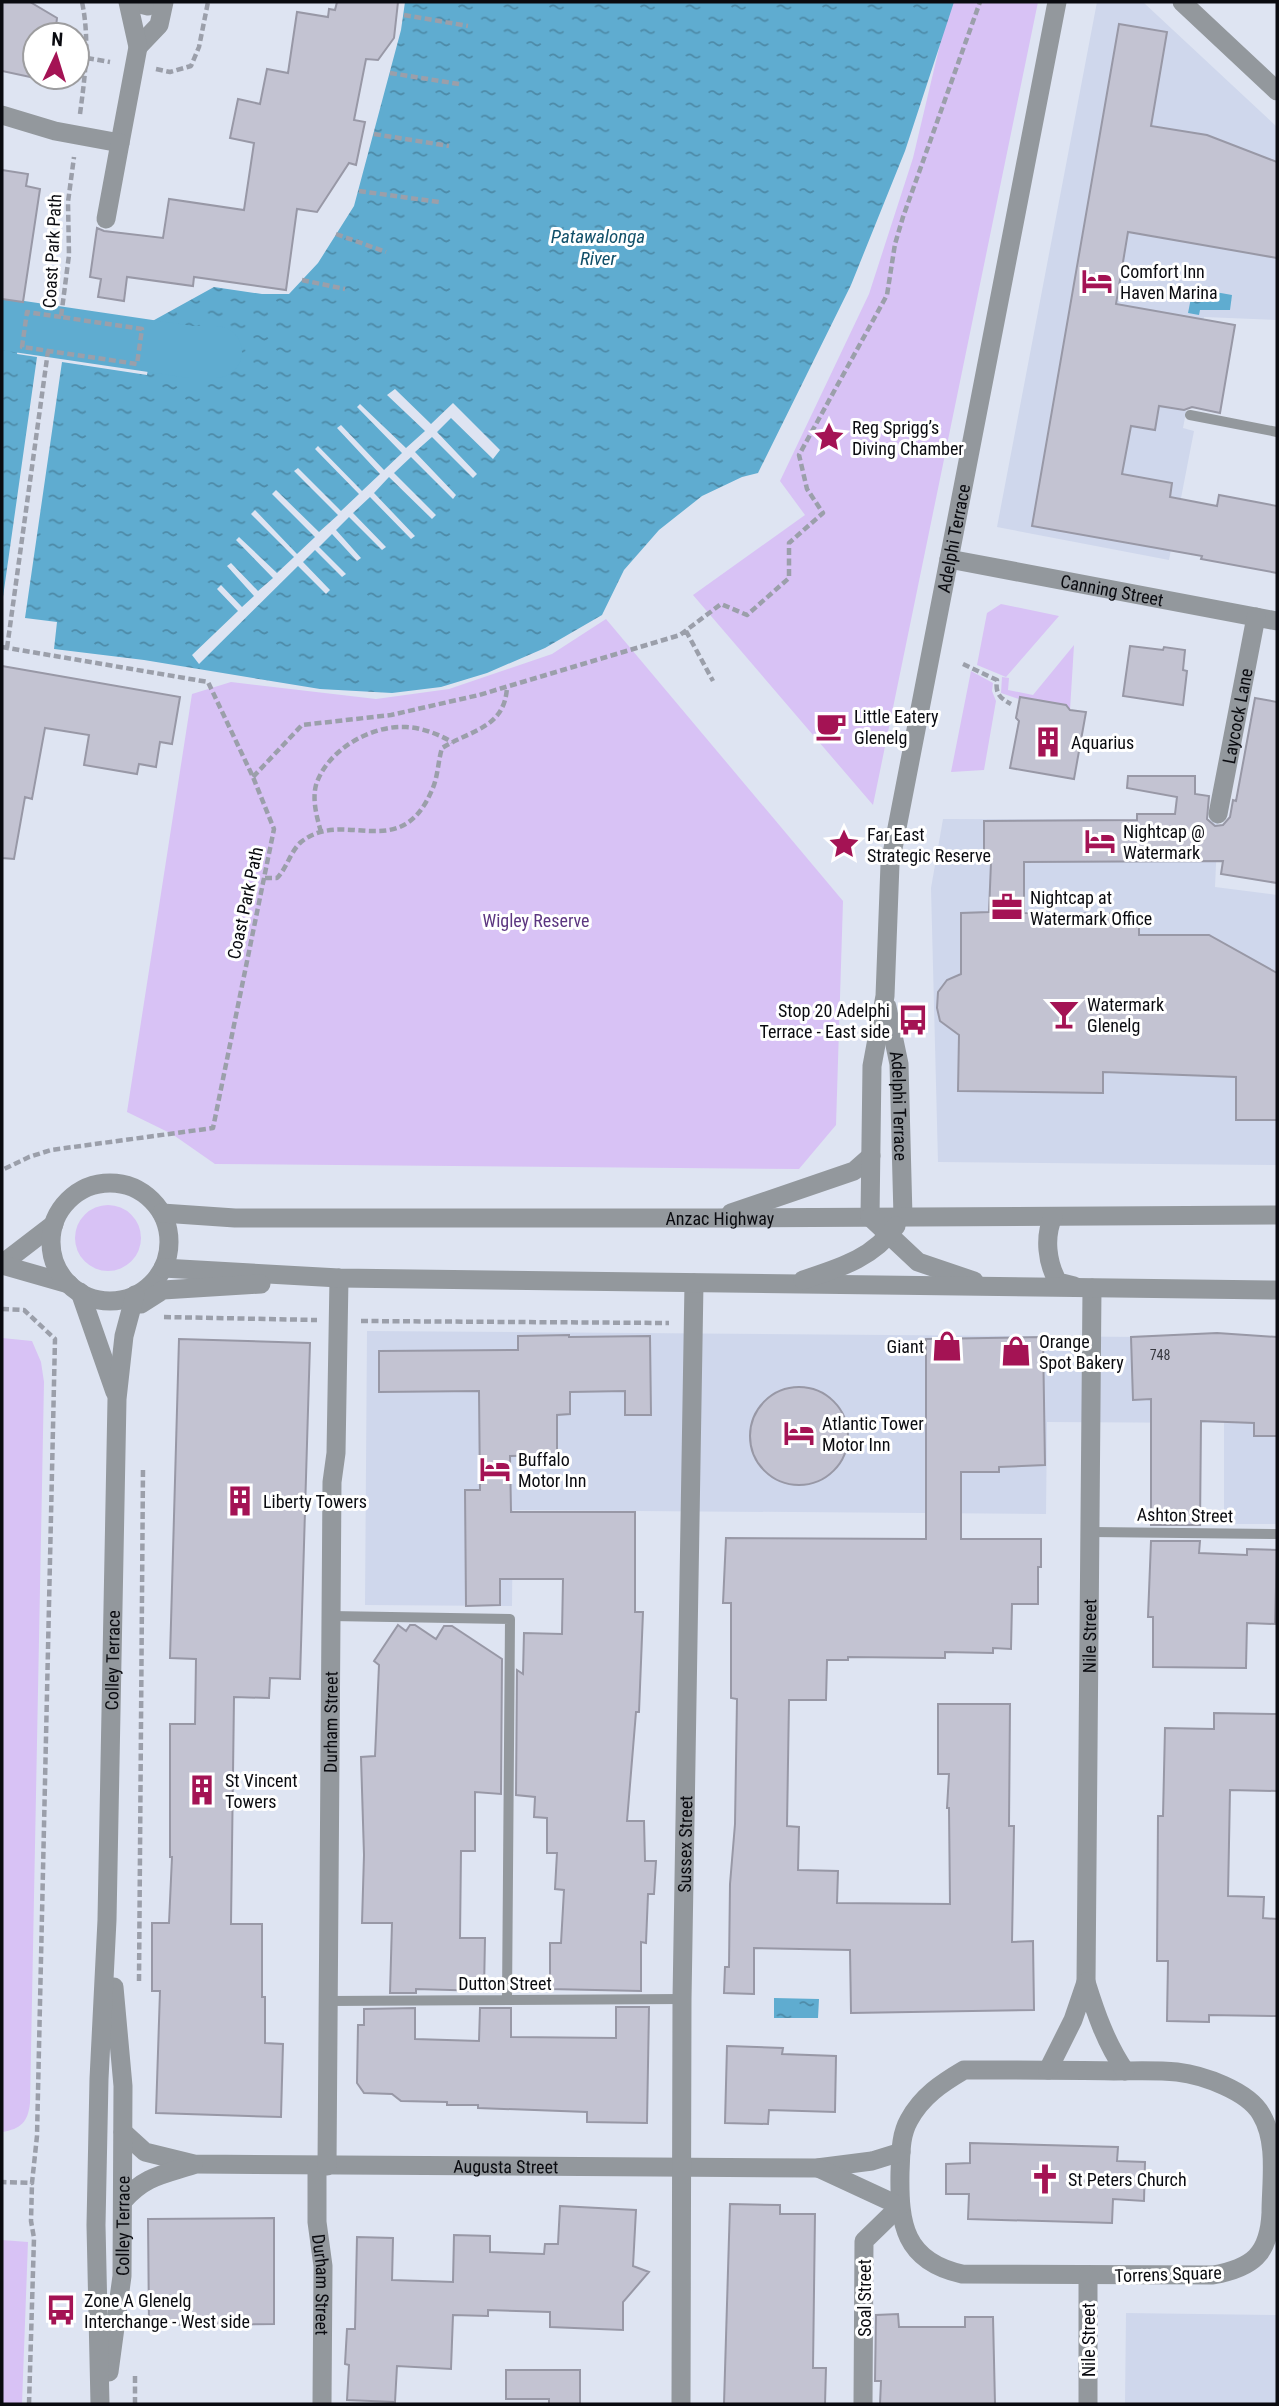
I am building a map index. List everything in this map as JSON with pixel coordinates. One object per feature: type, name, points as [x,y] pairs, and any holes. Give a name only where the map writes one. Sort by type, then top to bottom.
[{"type":"street","name":"Adelphi Terrace","points":[[870,1217],[872,1066],[885,996],[890,864],[1057,2]]},
{"type":"street","points":[[1182,2],[1277,92]]},
{"type":"street","points":[[138,47],[159,25],[145,3]]},
{"type":"street","points":[[106,219],[145,3]]},
{"type":"street","points":[[2,115],[55,131],[120,143]]},
{"type":"street","name":"Canning Street","points":[[949,559],[1277,621]]},
{"type":"street","name":"Laycock Lane","points":[[1218,814],[1256,617]]},
{"type":"street","name":"Adelphi Terrace","points":[[885,996],[899,1064],[903,1217]]},
{"type":"street","points":[[717,1218],[854,1171],[871,1156]]},
{"type":"street","points":[[74,1288],[59,1271],[53,1256],[51,1240],[54,1224],[60,1210],[84,1189],[99,1184],[117,1183],[135,1188],[150,1199],[162,1213],[169,1231],[169,1250],[163,1268],[133,1303]]},
{"type":"street","name":"Anzac Highway","points":[[162,1213],[235,1218],[1277,1215]]},
{"type":"street","points":[[870,1217],[918,1262],[989,1286],[1084,1288]]},
{"type":"street","points":[[737,1284],[802,1280],[855,1262],[889,1236],[903,1217]]},
{"type":"street","points":[[1053,1217],[1049,1242],[1051,1270],[1058,1282],[1084,1288]]},
{"type":"street","points":[[2,1264],[54,1224]]},
{"type":"street","points":[[2,1264],[107,1301],[133,1303],[163,1290],[339,1278]]},
{"type":"street","points":[[163,1268],[339,1278],[1277,1290]]},
{"type":"street","name":"Durham Street","points":[[322,2404],[323,2266],[317,2222],[330,2001],[332,1482],[336,1453],[339,1278]]},
{"type":"street","name":"Sussex Street","points":[[681,2404],[682,1999],[694,1283]]},
{"type":"street","name":"Colley Terrace","points":[[74,1288],[117,1399]]},
{"type":"street","name":"Nile Street","points":[[1084,1288],[1091,1532],[1086,1982],[1097,2020],[1112,2052],[1125,2071]]},
{"type":"street","name":"Colley Terrace","points":[[102,2404],[96,2225],[99,2079],[107,1920],[117,1399],[124,1336],[133,1303]]},
{"type":"street","name":"Colley Terrace","points":[[102,2404],[122,2276],[123,2201],[123,2086],[107,1920]]},
{"type":"street","name":"Nile Street","points":[[1048,2070],[1073,2020],[1086,1982]]},
{"type":"street","name":"Torrens Square","points":[[964,2070],[1048,2070],[1178,2072],[1216,2082],[1245,2097],[1260,2111],[1269,2130],[1274,2153],[1274,2230],[1262,2252],[1235,2271],[1213,2276],[962,2274],[932,2264],[918,2253],[908,2239],[900,2206],[902,2134],[910,2118],[934,2088],[964,2070]]},
{"type":"street","name":"Augusta Street","points":[[123,2132],[145,2152],[194,2164],[817,2168],[872,2161],[901,2152]]},
{"type":"street","name":"Augusta Street","points":[[123,2201],[145,2180],[194,2164]]},
{"type":"street","name":"Augusta Street","points":[[817,2168],[900,2206]]},
{"type":"street","name":"Soal Street","points":[[863,2404],[864,2241],[900,2206]]},
{"type":"street","name":"Nile Street","points":[[1088,2276],[1088,2404]]},
{"type":"lane","points":[[1190,415],[1277,432]]},
{"type":"lane","name":"Ashton Street","points":[[1091,1532],[1277,1534]]},
{"type":"lane","points":[[331,1616],[510,1619],[507,2000]]},
{"type":"lane","name":"Dutton Street","points":[[330,2001],[682,1999]]},
{"type":"path","points":[[82,2],[85,21]]},
{"type":"path","points":[[152,69],[170,72],[191,66],[199,47],[208,2]]},
{"type":"path","points":[[253,777],[302,725],[391,715],[508,687],[680,635],[721,604],[747,615],[789,578],[789,543],[823,513],[807,489],[799,455],[887,295],[895,244],[903,217],[980,2]]},
{"type":"path","points":[[404,15],[468,26]]},
{"type":"path","points":[[91,59],[115,63]]},
{"type":"path","points":[[390,73],[459,85]]},
{"type":"path","points":[[79,120],[83,91]]},
{"type":"path","points":[[374,134],[449,146]]},
{"type":"path","name":"Coast Park Path","points":[[48,351],[137,364],[142,329],[61,317],[69,254],[68,202],[75,148]]},
{"type":"path","points":[[359,191],[439,202]]},
{"type":"path","points":[[336,234],[386,252]]},
{"type":"path","points":[[302,280],[345,289]]},
{"type":"path","points":[[4,647],[48,351],[22,347],[27,312],[61,317]]},
{"type":"path","points":[[686,631],[713,681]]},
{"type":"path","name":"Coast Park Path","points":[[2,1170],[51,1150],[213,1128],[274,829],[253,777],[208,682],[4,647]]},
{"type":"path","points":[[963,664],[997,680],[996,688],[1000,698],[1011,704]]},
{"type":"path","points":[[265,878],[277,878],[301,843],[321,832],[388,831],[404,825],[417,815],[433,789],[442,748],[491,722],[505,704],[508,687]]},
{"type":"path","points":[[321,832],[316,816],[316,786],[332,758],[342,749],[370,734],[406,727],[438,734],[452,741]]},
{"type":"path","points":[[2,1309],[24,1310],[55,1339],[37,2136],[31,2221],[34,2238],[29,2404]]},
{"type":"path","points":[[157,1317],[321,1320]]},
{"type":"path","points":[[353,1321],[669,1323]]},
{"type":"path","points":[[139,1994],[143,1457]]},
{"type":"path","points":[[2,2182],[32,2183]]},
{"type":"shaded area","points":[[1097,2],[1143,2],[1277,127],[1277,320],[1204,317],[1183,428],[1194,431],[1169,560],[997,527]]},
{"type":"shaded area","points":[[943,819],[1218,820],[1215,887],[1277,895],[1277,1165],[938,1162],[931,888]]},
{"type":"shaded area","points":[[367,1331],[1277,1338],[1277,1524],[1224,1524],[1224,1423],[1047,1422],[1046,1514],[513,1510],[512,1606],[365,1605]]},
{"type":"shaded area","points":[[1126,2313],[1277,2315],[1277,2404],[1125,2404]]},
{"type":"green space","points":[[950,2],[1038,2],[873,805],[693,595],[805,515],[780,481],[869,294],[913,158]]},
{"type":"green space","points":[[1001,604],[1059,616],[1006,677],[977,665],[987,613]]},
{"type":"green space","name":"Wigley Reserve","points":[[606,619],[843,901],[836,1125],[799,1169],[215,1164],[172,1134],[127,1112],[192,694],[231,682],[376,699],[449,689],[552,654]]},
{"type":"green space","points":[[1074,645],[1070,710],[1066,705],[1025,698],[1022,700],[1001,693],[1002,677],[1009,678],[1008,690],[1033,695]]},
{"type":"green space","points":[[971,671],[993,683],[992,691],[996,701],[984,770],[951,772]]},
{"type":"green space","points":[[108,1205],[131,1215],[141,1238],[131,1261],[108,1271],[85,1261],[75,1238],[85,1215]]},
{"type":"green space","points":[[2,1338],[32,1341],[41,1362],[44,1382],[30,2103],[22,2124],[2,2132]]},
{"type":"green space","points":[[2,2240],[28,2242],[22,2404],[2,2404]]},
{"type":"water","name":"Patawalonga River","points":[[405,2],[954,2],[905,151],[851,285],[758,473],[742,477],[702,496],[659,530],[624,570],[602,615],[545,648],[487,673],[441,687],[392,693],[320,689],[144,660],[54,649],[57,622],[25,618],[62,362],[147,375],[150,357],[143,355],[147,324],[214,287],[262,294],[289,294],[318,263],[354,206],[401,30]]},
{"type":"water","points":[[1193,288],[1232,295],[1230,310],[1200,310],[1199,315],[1188,313]]},
{"type":"water","points":[[2,309],[23,312],[17,354],[37,357],[2,604]]},
{"type":"water","points":[[31,315],[138,331],[134,354],[28,339]]},
{"type":"water","points":[[774,1998],[819,1999],[818,2018],[774,2018]]},
{"type":"pier","points":[[395,389],[431,424],[453,403],[500,450],[493,459],[451,418],[437,432],[477,474],[473,478],[432,437],[415,452],[456,495],[453,499],[411,457],[394,473],[436,515],[432,519],[389,477],[374,493],[415,536],[411,539],[370,497],[353,513],[386,547],[382,550],[349,517],[336,530],[361,558],[357,561],[332,534],[319,547],[346,574],[342,577],[315,550],[303,562],[330,590],[326,594],[298,566],[199,664],[192,655],[238,611],[217,589],[221,585],[242,607],[254,596],[227,566],[231,563],[258,591],[273,578],[236,540],[239,537],[277,573],[294,557],[251,514],[255,510],[297,554],[315,537],[272,494],[276,490],[319,532],[338,515],[294,471],[298,468],[341,511],[359,494],[315,449],[318,446],[362,491],[380,474],[337,428],[341,425],[384,470],[402,453],[357,407],[360,404],[406,448],[425,431],[387,395]]},
{"type":"building","points":[[2,2],[30,2],[57,18],[57,21],[21,21],[21,75],[2,71]]},
{"type":"building","points":[[337,2],[398,2],[394,38],[378,60],[366,59],[354,120],[365,122],[356,165],[349,163],[317,212],[297,209],[286,290],[194,277],[193,286],[127,277],[124,301],[98,297],[101,279],[90,277],[97,228],[163,238],[169,199],[244,210],[254,143],[230,138],[238,99],[260,104],[267,69],[288,73],[297,12],[328,17],[329,9],[335,10]]},
{"type":"building","name":"Comfort Inn Haven Marina","points":[[1119,24],[1167,32],[1151,126],[1207,135],[1277,162],[1277,258],[1128,232],[1116,304],[1235,325],[1220,413],[1192,407],[1184,410],[1159,406],[1155,430],[1131,426],[1122,474],[1172,483],[1170,497],[1217,506],[1219,495],[1277,506],[1277,573],[1201,559],[1202,556],[1032,526]]},
{"type":"building","points":[[2,170],[28,174],[26,186],[40,189],[23,302],[2,299]]},
{"type":"building","points":[[1130,646],[1185,650],[1183,670],[1187,671],[1183,705],[1123,696]]},
{"type":"building","points":[[2,666],[180,697],[172,744],[160,742],[156,767],[139,764],[137,774],[84,765],[89,735],[45,728],[32,799],[25,797],[14,859],[2,858]]},
{"type":"building","name":"Aquarius","points":[[1020,697],[1066,705],[1070,710],[1086,712],[1074,779],[1010,768],[1019,721],[1016,718]]},
{"type":"building","points":[[1255,698],[1277,702],[1277,883],[1221,874],[1223,861],[1024,862],[1024,913],[1139,914],[1139,935],[1209,935],[1277,973],[1277,1120],[1236,1120],[1236,1077],[1103,1072],[1103,1093],[958,1091],[959,1035],[940,1021],[938,992],[947,980],[961,974],[961,913],[989,912],[991,862],[984,862],[984,821],[1137,820],[1137,814],[1175,814],[1177,797],[1127,788],[1128,776],[1195,776],[1195,794],[1209,796],[1207,819],[1215,826],[1223,825],[1230,817],[1233,800],[1236,801]]},
{"type":"building","points":[[1217,1333],[1277,1337],[1277,1436],[1254,1436],[1254,1423],[1201,1421],[1200,1525],[1151,1525],[1151,1399],[1133,1400],[1131,1337]]},
{"type":"building","points":[[518,1336],[650,1336],[651,1415],[625,1415],[625,1391],[570,1392],[570,1414],[557,1415],[557,1455],[510,1456],[511,1512],[635,1512],[635,1612],[643,1612],[639,1712],[636,1712],[627,1821],[644,1821],[645,1861],[656,1861],[654,1894],[648,1894],[646,1943],[641,1942],[641,1991],[550,1989],[550,1943],[561,1943],[564,1890],[555,1889],[557,1853],[547,1853],[547,1818],[534,1817],[535,1797],[516,1795],[517,1670],[523,1674],[524,1633],[562,1634],[563,1579],[500,1579],[500,1605],[466,1606],[465,1490],[480,1490],[479,1391],[379,1392],[379,1351],[518,1350]]},
{"type":"building","points":[[1043,1337],[1045,1465],[999,1467],[999,1472],[961,1472],[961,1539],[1041,1539],[1038,1604],[1012,1604],[1011,1649],[993,1648],[993,1653],[945,1652],[945,1658],[848,1657],[848,1660],[827,1660],[826,1700],[789,1700],[787,1826],[799,1827],[798,1870],[838,1871],[837,1903],[950,1904],[947,1808],[949,1774],[938,1774],[938,1704],[1010,1704],[1009,1826],[1014,1826],[1012,1942],[1033,1941],[1034,2010],[851,2013],[850,1950],[754,1948],[754,1994],[724,1993],[725,1967],[729,1967],[737,1699],[731,1698],[731,1603],[723,1603],[726,1538],[926,1539],[926,1339]]},
{"type":"building","points":[[179,1339],[310,1343],[300,1679],[270,1678],[269,1698],[234,1697],[231,1924],[262,1924],[265,2043],[283,2044],[281,2117],[156,2113],[160,1991],[152,1991],[152,1923],[169,1923],[172,1857],[170,1724],[195,1724],[196,1659],[170,1658]]},
{"type":"building","name":"Atlantic Tower Motor Inn","points":[[799,1387],[818,1391],[834,1401],[844,1417],[848,1436],[844,1455],[834,1471],[818,1481],[799,1485],[780,1481],[764,1471],[754,1455],[750,1436],[754,1417],[764,1401],[780,1391]]},
{"type":"building","points":[[1151,1541],[1200,1541],[1199,1553],[1247,1555],[1247,1549],[1277,1550],[1275,1624],[1247,1623],[1246,1668],[1153,1667],[1153,1617],[1148,1617]]},
{"type":"building","points":[[398,1625],[406,1631],[410,1625],[415,1625],[436,1639],[444,1626],[452,1626],[502,1659],[501,1794],[475,1792],[475,1851],[461,1851],[460,1938],[485,1938],[484,1991],[416,1989],[416,1993],[390,1993],[392,1923],[362,1923],[364,1855],[361,1757],[375,1756],[379,1665],[374,1661]]},
{"type":"building","points":[[1214,1713],[1277,1714],[1277,1791],[1230,1790],[1228,1896],[1264,1897],[1263,1918],[1277,1919],[1277,2016],[1209,2015],[1209,2022],[1167,2021],[1168,1961],[1157,1961],[1158,1816],[1163,1816],[1165,1728],[1214,1729]]},
{"type":"building","points":[[616,2007],[649,2007],[647,2123],[587,2122],[587,2112],[478,2108],[478,2105],[447,2105],[447,2102],[401,2101],[392,2094],[364,2093],[357,2083],[358,2025],[364,2025],[364,2009],[415,2008],[415,2039],[479,2041],[480,2008],[511,2008],[511,2037],[616,2038]]},
{"type":"building","points":[[727,2046],[783,2048],[782,2054],[836,2056],[835,2112],[769,2110],[768,2124],[725,2123]]},
{"type":"building","name":"St Peters Church","points":[[970,2143],[1118,2147],[1117,2161],[1145,2162],[1144,2201],[1113,2199],[1112,2223],[968,2219],[969,2194],[946,2194],[946,2164],[970,2163]]},
{"type":"building","points":[[730,2204],[780,2205],[780,2214],[815,2214],[813,2368],[826,2368],[825,2404],[724,2404]]},
{"type":"building","points":[[560,2206],[636,2210],[633,2266],[649,2272],[623,2302],[623,2330],[550,2327],[550,2312],[488,2310],[488,2316],[453,2315],[451,2369],[397,2366],[395,2402],[347,2400],[347,2329],[355,2329],[357,2237],[393,2238],[392,2280],[453,2282],[454,2235],[490,2236],[490,2252],[544,2254],[545,2244],[558,2244]]},
{"type":"building","points":[[274,2218],[274,2324],[149,2325],[148,2219]]},
{"type":"building","points":[[898,2314],[899,2327],[965,2327],[965,2317],[993,2317],[995,2404],[880,2404],[881,2381],[875,2381],[876,2315]]},
{"type":"building","points":[[506,2370],[580,2370],[580,2404],[549,2404],[549,2399],[506,2399]]},
{"type":"waterway","name":"Patawalonga River","points":[[2,324],[191,352],[216,352]]},
{"type":"place","name":"Comfort Inn Haven Marina","points":[[1097,281]]},
{"type":"place","name":"Reg Sprigg’s Diving Chamber","points":[[829,437]]},
{"type":"place","name":"Little Eatery Glenelg","points":[[831,726]]},
{"type":"place","name":"Aquarius","points":[[1048,742]]},
{"type":"place","name":"Nightcap @ Watermark","points":[[1100,841]]},
{"type":"place","name":"Far East Strategic Reserve","points":[[844,844]]},
{"type":"place","name":"Nightcap at Watermark Office","points":[[1007,907]]},
{"type":"place","name":"Watermark Glenelg","points":[[1064,1014]]},
{"type":"place","name":"Stop 20 Adelphi Terrace - East side","points":[[913,1020]]},
{"type":"place","name":"Giant","points":[[947,1346]]},
{"type":"place","name":"Orange Spot Bakery","points":[[1016,1351]]},
{"type":"place","name":"Atlantic Tower Motor Inn","points":[[799,1433]]},
{"type":"place","name":"Buffalo Motor Inn","points":[[495,1469]]},
{"type":"place","name":"Liberty Towers","points":[[240,1501]]},
{"type":"place","name":"St Vincent Towers","points":[[202,1790]]},
{"type":"place","name":"St Peters Church","points":[[1045,2179]]},
{"type":"place","name":"Zone A Glenelg Interchange - West side","points":[[61,2310]]}]
